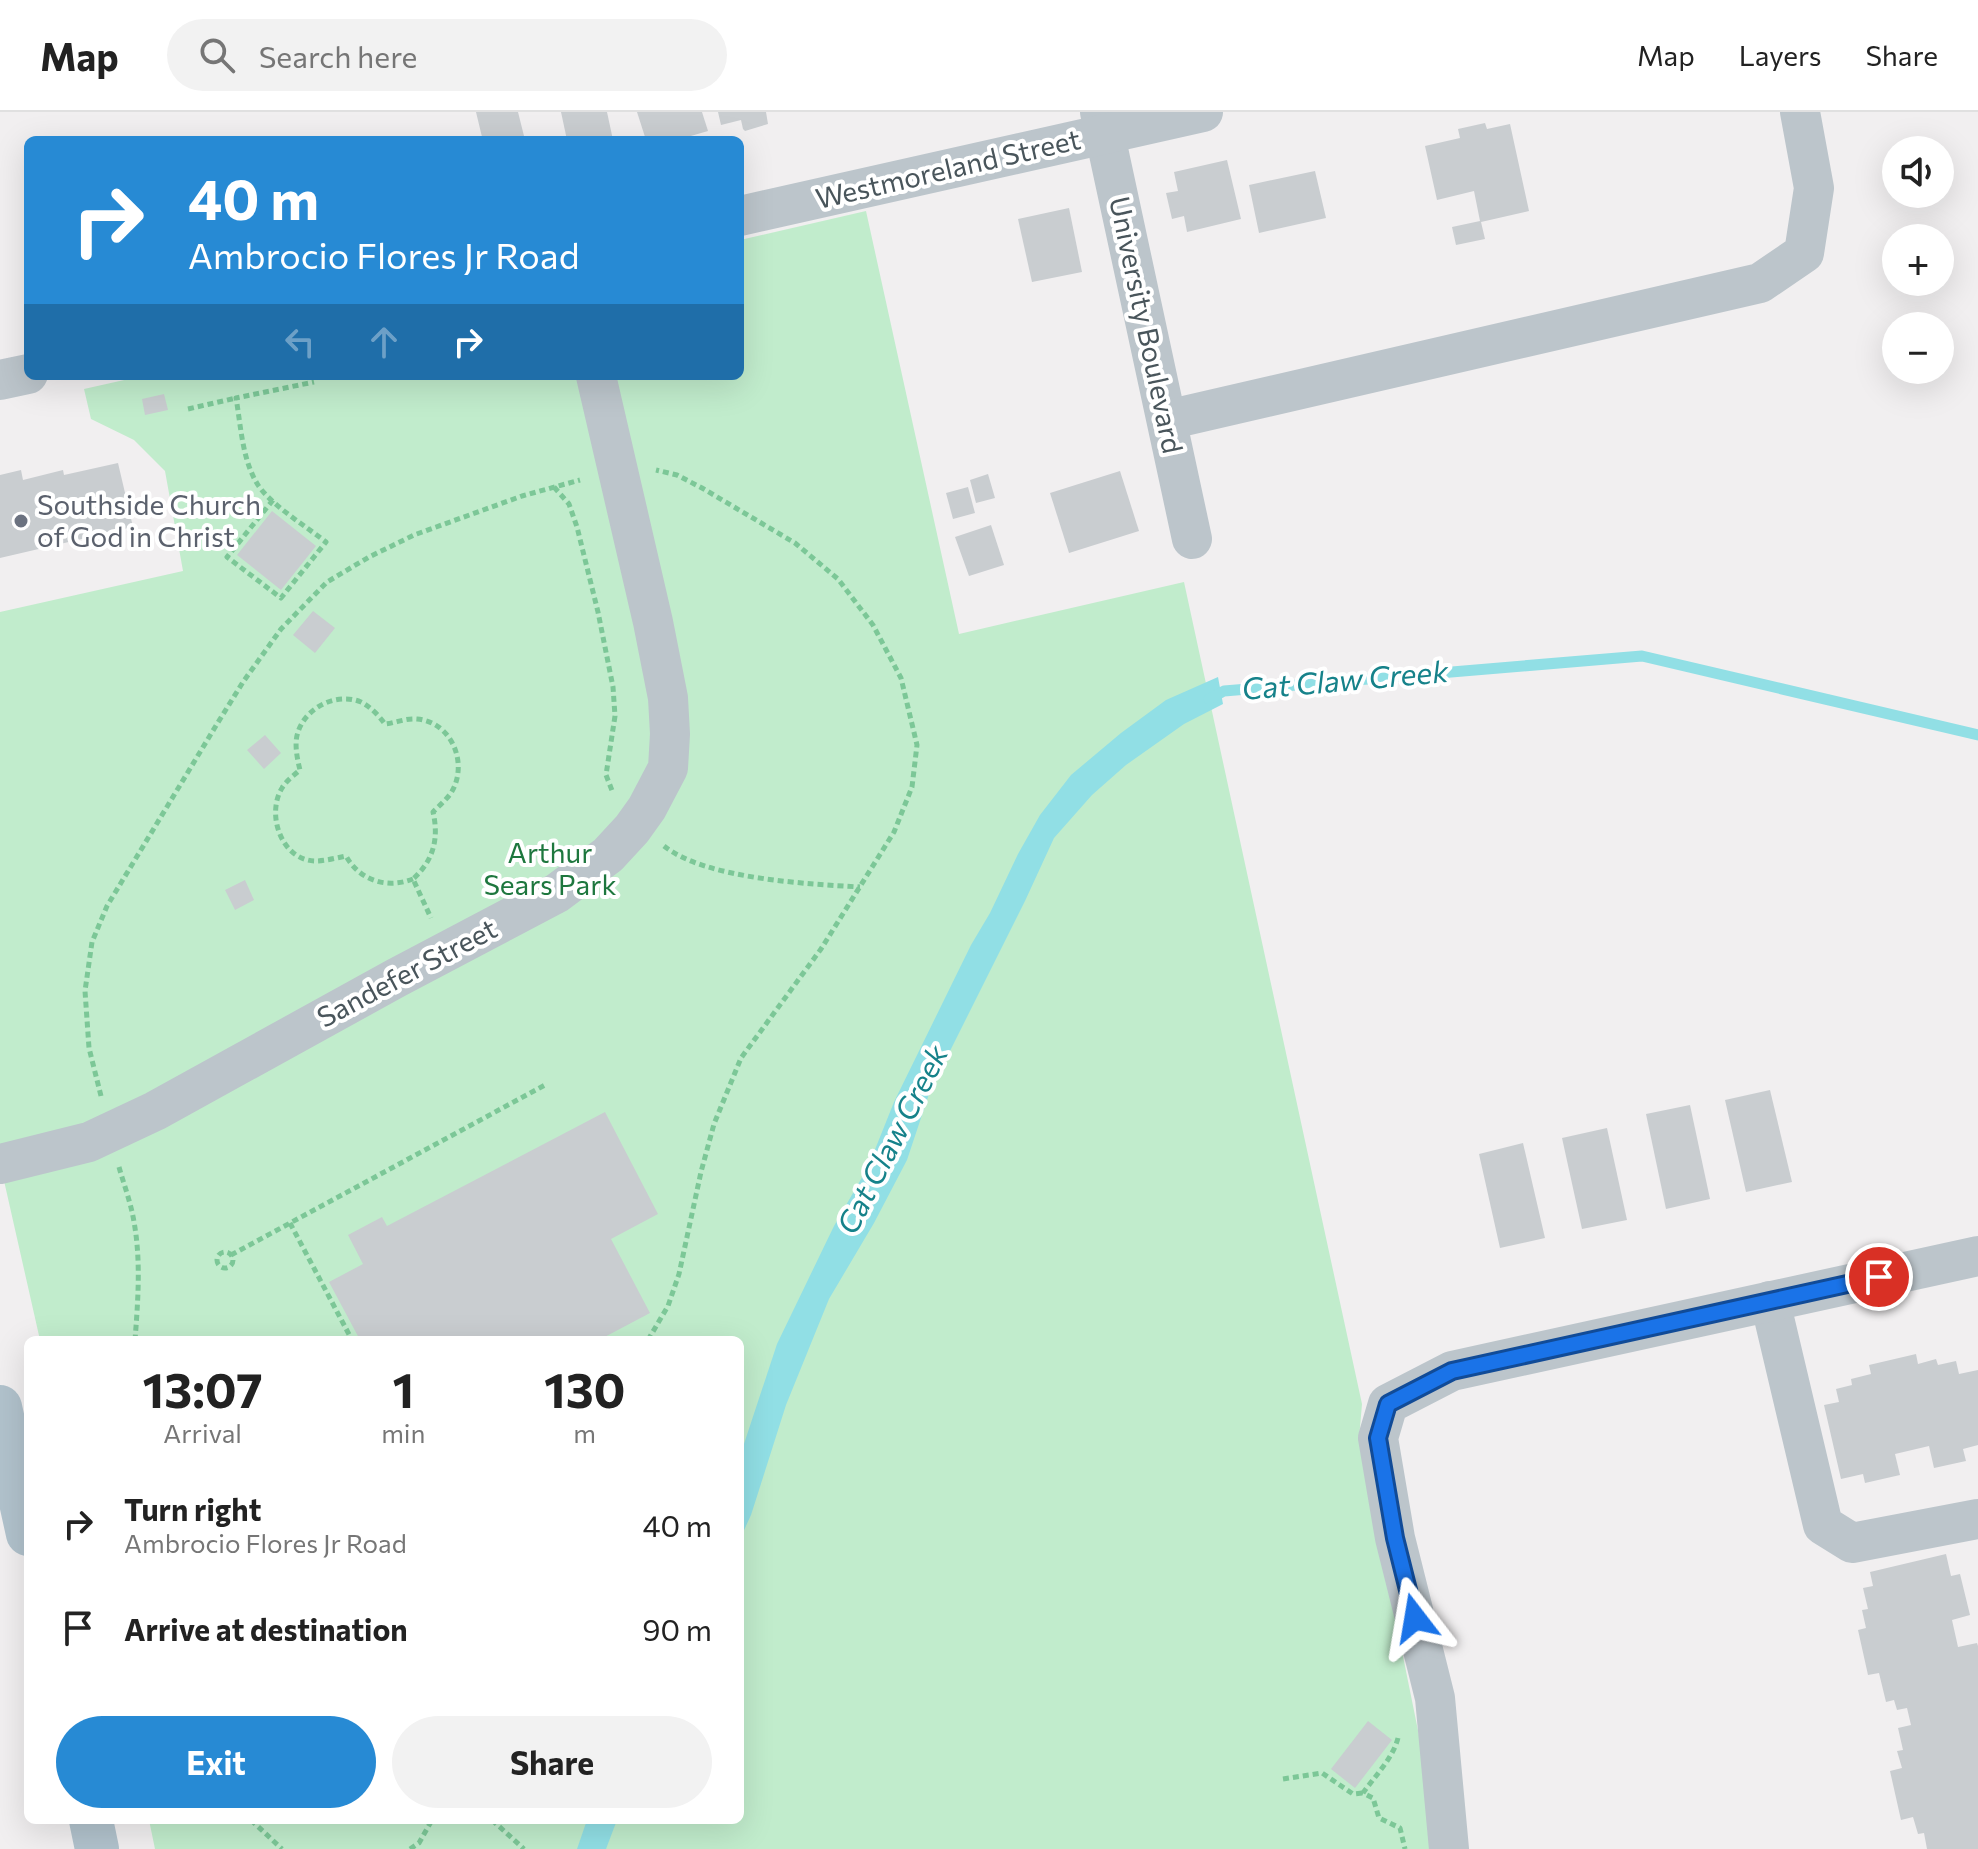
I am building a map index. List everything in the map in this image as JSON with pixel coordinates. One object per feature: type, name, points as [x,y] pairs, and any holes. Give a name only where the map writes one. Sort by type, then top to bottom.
[{"type":"main road","points":[[0,1407],[6,1462],[24,1521]]},
{"type":"main road","points":[[92,1824],[97,1849]]},
{"type":"street","name":"Westmoreland Street","points":[[744,215],[1102,123],[1203,112]]},
{"type":"street","points":[[1167,420],[1760,283],[1804,253],[1814,188],[1800,112]]},
{"type":"street","name":"University Boulevard","points":[[1102,123],[1192,539]]},
{"type":"street","points":[[0,380],[24,375]]},
{"type":"street","name":"Sandefer Street","points":[[0,1164],[89,1142],[184,1095],[557,893],[608,855],[638,821],[668,768],[668,698],[597,380]]},
{"type":"street","points":[[1449,1849],[1435,1698],[1395,1538],[1378,1438],[1388,1404],[1452,1371],[1978,1256]]},
{"type":"street","points":[[1770,1301],[1823,1525],[1852,1543],[1978,1519]]},
{"type":"path","points":[[188,409],[314,382]]},
{"type":"path","points":[[236,398],[249,466],[258,486],[326,542],[281,598],[227,557],[273,500]]},
{"type":"path","points":[[135,1336],[138,1280],[134,1221],[89,1048],[85,991],[92,942],[107,906],[243,682],[281,629],[327,582],[414,535],[522,496],[632,467],[677,475],[702,488],[795,543],[838,579],[873,625],[901,678],[917,745],[912,787],[894,832],[821,949],[741,1058],[714,1124],[679,1274],[668,1306],[650,1336]]},
{"type":"path","points":[[554,487],[569,504],[577,527],[613,687],[615,716],[606,775],[611,789],[638,821],[673,854],[743,876],[860,887]]},
{"type":"path","points":[[352,699],[370,708],[385,724],[415,719],[427,721],[452,741],[459,761],[458,774],[451,793],[433,812],[436,840],[429,862],[413,879],[377,882],[359,872],[346,856],[315,861],[303,859],[285,846],[276,822],[278,799],[282,788],[300,770],[297,735],[306,716],[329,701],[352,699]]},
{"type":"path","points":[[413,879],[446,951]]},
{"type":"path","points":[[231,1255],[545,1085]]},
{"type":"path","points":[[290,1223],[350,1336]]},
{"type":"path","points":[[1363,1793],[1398,1742],[1399,1734]]},
{"type":"path","points":[[1283,1779],[1322,1773],[1353,1794],[1363,1793],[1373,1798],[1379,1818],[1400,1828],[1405,1849]]},
{"type":"path","points":[[255,1824],[282,1849]]},
{"type":"path","points":[[410,1849],[419,1843],[430,1824]]},
{"type":"path","points":[[496,1824],[524,1849]]},
{"type":"green space","name":"Arthur Sears Park","points":[[866,211],[959,634],[1184,582],[1362,1404],[1359,1439],[1442,1849],[155,1849],[150,1824],[744,1824],[744,1336],[39,1336],[0,1163],[0,612],[183,571],[165,471],[134,440],[91,419],[84,389],[124,380],[744,380],[744,239]]},
{"type":"water","points":[[1218,677],[1223,704],[1184,724],[1126,765],[1092,795],[1054,838],[930,1091],[907,1160],[829,1299],[786,1405],[744,1530],[744,1444],[777,1344],[834,1226],[868,1167],[894,1102],[971,945],[1040,815],[1071,775],[1166,700]]},
{"type":"water","points":[[586,1824],[615,1824],[606,1849],[577,1849]]},
{"type":"building","points":[[476,112],[518,112],[524,136],[482,136]]},
{"type":"building","points":[[561,112],[607,112],[612,136],[566,136]]},
{"type":"building","points":[[637,112],[702,112],[708,131],[691,136],[645,136]]},
{"type":"building","points":[[718,112],[766,112],[768,124],[745,131],[741,120],[721,125]]},
{"type":"building","points":[[1485,123],[1487,129],[1510,124],[1529,211],[1481,222],[1485,239],[1456,245],[1452,227],[1480,221],[1474,191],[1437,200],[1425,146],[1460,138],[1458,129]]},
{"type":"building","points":[[1227,160],[1241,219],[1187,232],[1184,216],[1172,219],[1166,193],[1178,191],[1174,172]]},
{"type":"building","points":[[1315,171],[1326,218],[1259,233],[1249,185]]},
{"type":"building","points":[[1069,208],[1082,272],[1032,282],[1018,219]]},
{"type":"building","points":[[164,394],[168,410],[145,415],[142,399]]},
{"type":"building","points":[[118,463],[133,527],[0,558],[0,475],[21,470],[23,480],[63,470],[64,475]]},
{"type":"building","points":[[1120,471],[1139,531],[1069,553],[1050,493]]},
{"type":"building","points":[[988,474],[995,498],[976,503],[970,480]]},
{"type":"building","points":[[968,487],[975,513],[953,519],[946,493]]},
{"type":"building","points":[[272,511],[316,546],[281,590],[237,555]]},
{"type":"building","points":[[991,525],[1004,565],[969,576],[955,537]]},
{"type":"building","points":[[313,611],[335,628],[315,653],[293,635]]},
{"type":"building","points":[[265,735],[281,753],[264,769],[247,750]]},
{"type":"building","points":[[245,880],[254,900],[235,910],[225,890]]},
{"type":"building","points":[[1770,1090],[1792,1182],[1746,1192],[1725,1100]]},
{"type":"building","points":[[1690,1105],[1710,1199],[1666,1209],[1646,1114]]},
{"type":"building","points":[[605,1112],[658,1214],[611,1239],[650,1313],[607,1336],[358,1336],[329,1282],[363,1264],[348,1235],[382,1217],[387,1226]]},
{"type":"building","points":[[1607,1128],[1627,1220],[1582,1229],[1562,1138]]},
{"type":"building","points":[[1523,1143],[1545,1238],[1500,1248],[1479,1154]]},
{"type":"building","points":[[1916,1354],[1918,1364],[1936,1359],[1938,1365],[1956,1361],[1959,1374],[1978,1370],[1978,1445],[1963,1449],[1966,1461],[1934,1468],[1929,1446],[1895,1454],[1900,1475],[1865,1483],[1863,1474],[1841,1479],[1824,1405],[1839,1402],[1836,1389],[1852,1385],[1851,1379],[1871,1374],[1869,1365]]},
{"type":"building","points":[[1946,1554],[1951,1576],[1960,1574],[1970,1615],[1952,1620],[1958,1647],[1977,1643],[1978,1646],[1978,1849],[1927,1849],[1924,1833],[1918,1834],[1913,1817],[1901,1820],[1890,1771],[1902,1768],[1897,1751],[1903,1750],[1898,1728],[1911,1725],[1907,1708],[1897,1710],[1894,1700],[1886,1702],[1879,1673],[1868,1675],[1858,1630],[1866,1628],[1862,1610],[1868,1609],[1863,1588],[1873,1586],[1870,1572]]},
{"type":"building","points":[[1368,1721],[1392,1740],[1355,1788],[1331,1769]]},
{"type":"waterway","name":"Cat Claw Creek","points":[[1209,699],[1224,691],[1642,656],[1978,735]]},
{"type":"place","name":"Southside Church of God in Christ","points":[[21,521]]},
{"type":"route","points":[[1415,1618],[1395,1538],[1378,1438],[1388,1404],[1452,1371],[1879,1277]]}]
